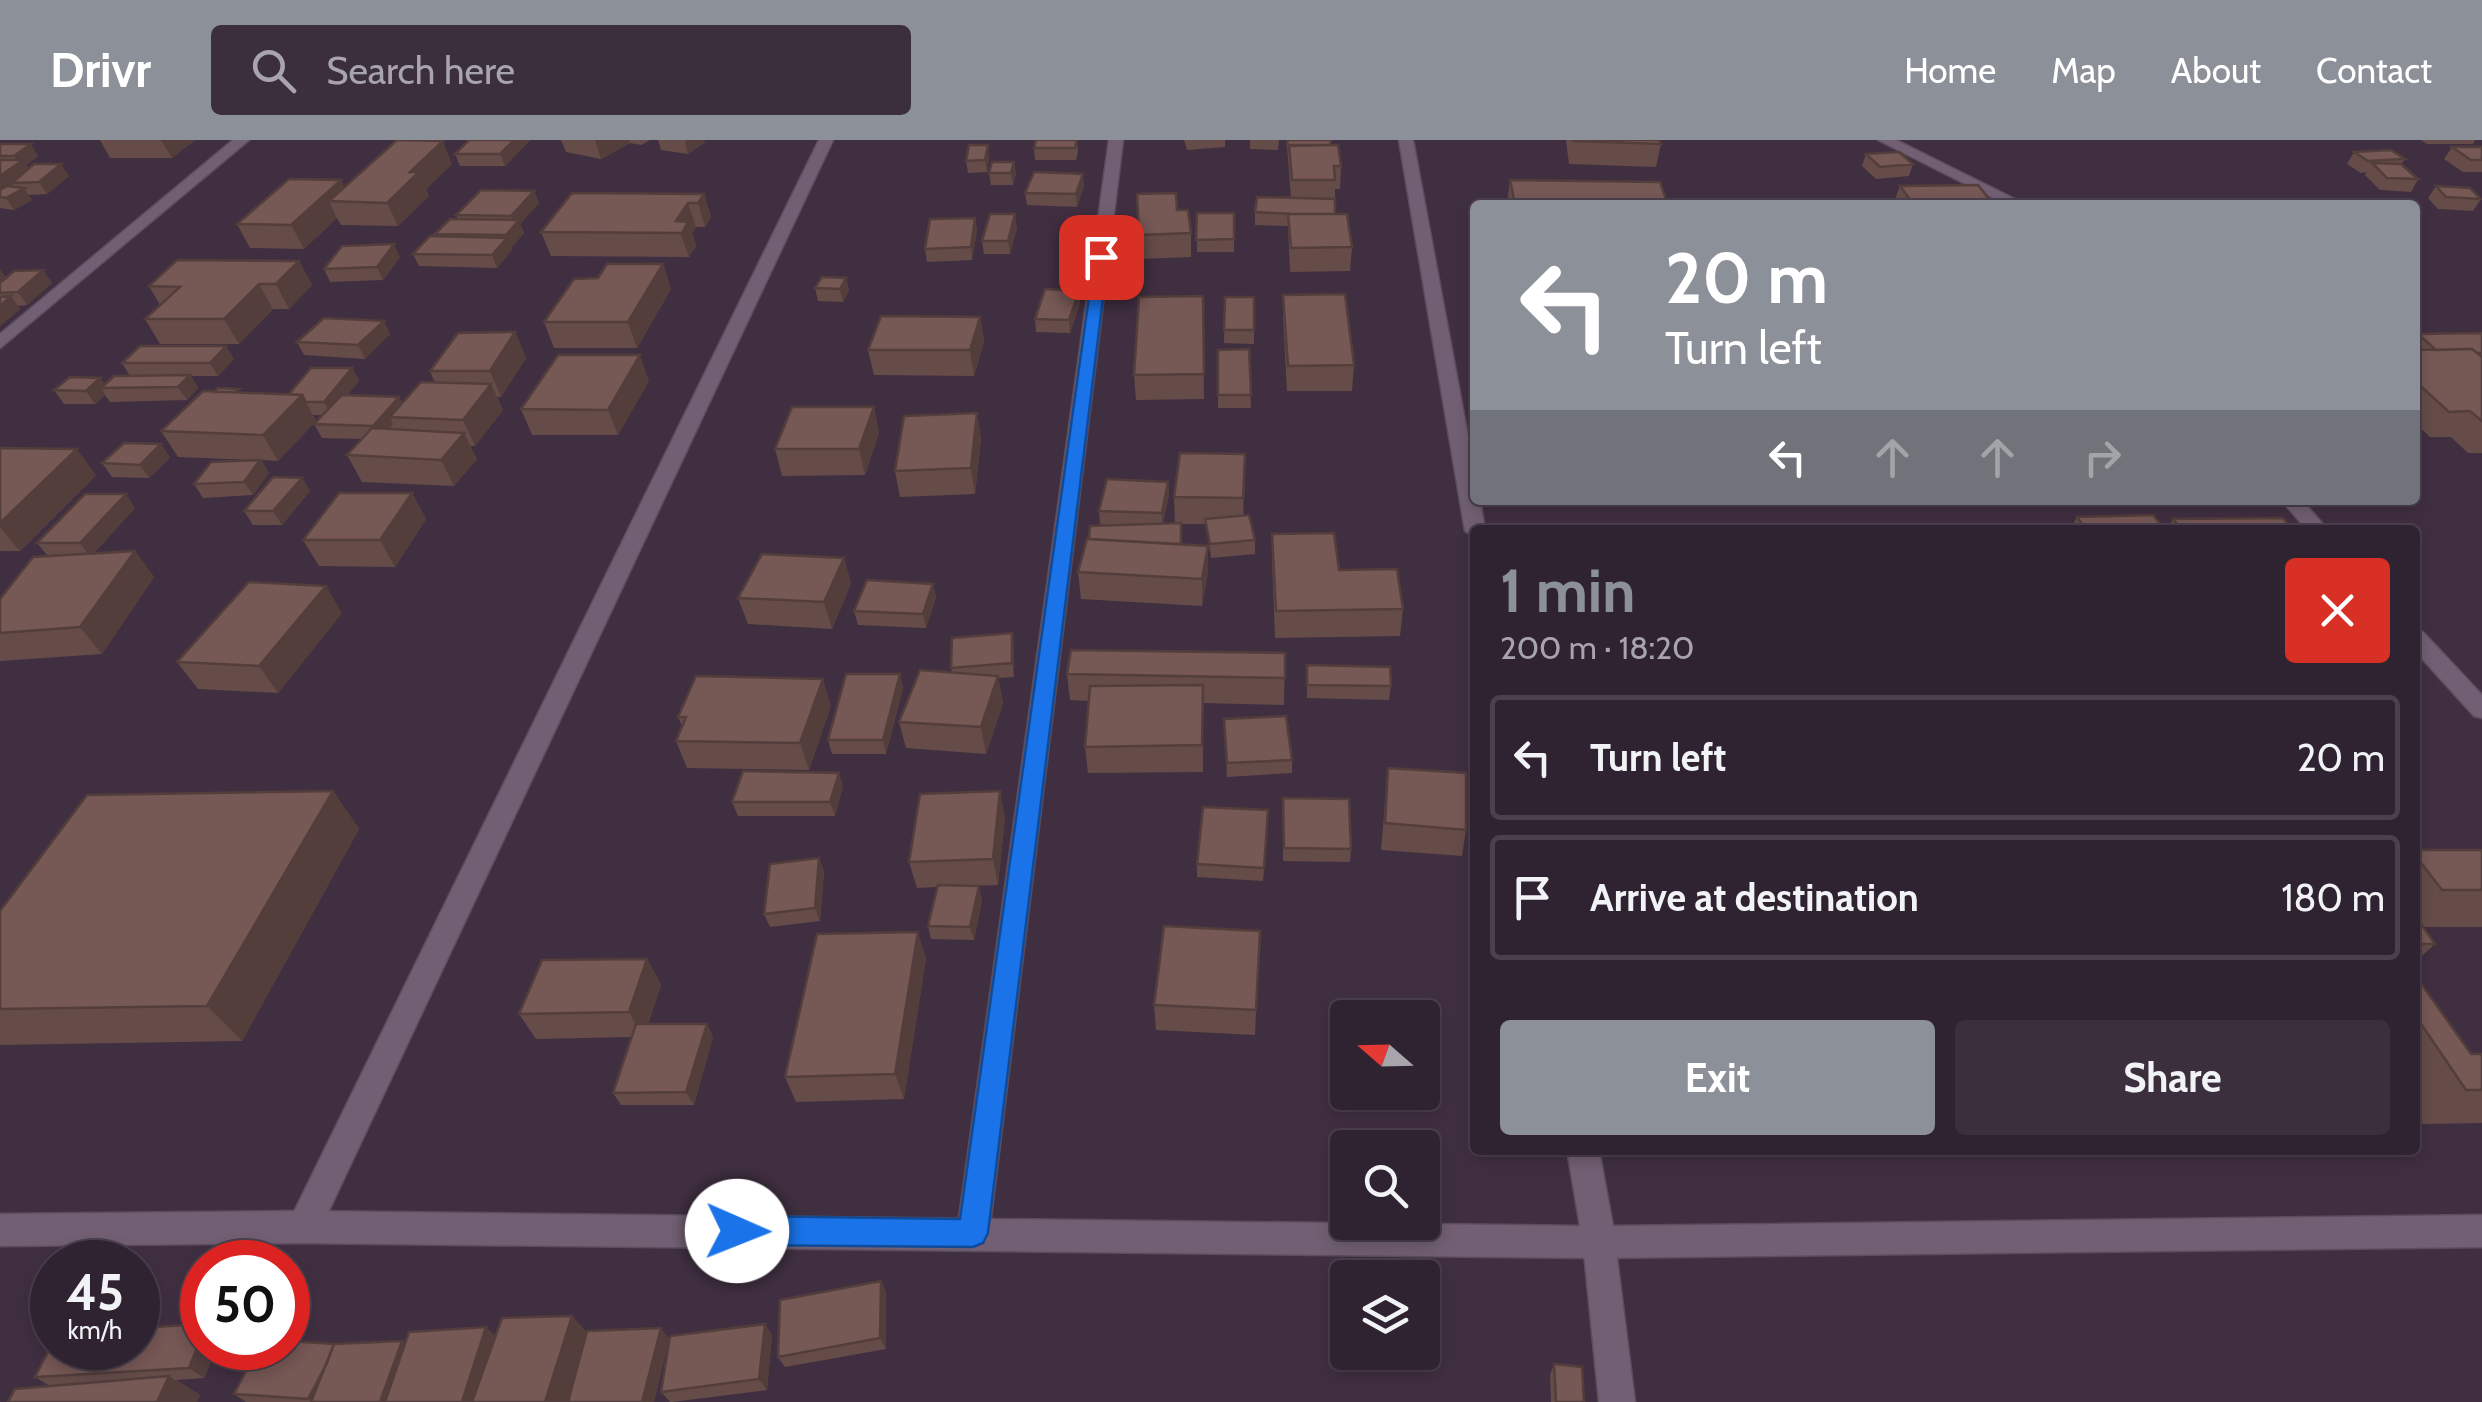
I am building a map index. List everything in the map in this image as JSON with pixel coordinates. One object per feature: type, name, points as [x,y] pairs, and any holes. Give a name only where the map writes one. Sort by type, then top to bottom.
[{"type":"street","points":[[0,344],[242,140]]},
{"type":"street","points":[[304,1226],[826,140]]},
{"type":"street","points":[[973,1233],[1116,140]]},
{"type":"street","points":[[1406,140],[1470,503]]},
{"type":"street","points":[[1885,140],[2008,200]]},
{"type":"street","points":[[2296,505],[2314,525]]},
{"type":"street","points":[[2420,642],[2482,710]]},
{"type":"street","points":[[1584,1155],[1599,1242],[1616,1402]]},
{"type":"street","points":[[0,1230],[304,1226],[1599,1242],[2482,1231]]},
{"type":"building","points":[[397,140],[443,141],[410,172],[419,172],[387,203],[329,201]]},
{"type":"building","points":[[469,140],[514,140],[500,154],[455,154]]},
{"type":"building","points":[[1036,140],[1077,140],[1075,148],[1034,148]]},
{"type":"building","points":[[1288,140],[1331,140],[1330,145],[1287,146]]},
{"type":"building","points":[[1659,140],[1661,144],[1573,141]]},
{"type":"building","points":[[0,144],[31,144],[14,156],[0,156]]},
{"type":"building","points":[[969,145],[988,145],[985,160],[966,161]]},
{"type":"building","points":[[1289,145],[1338,145],[1341,166],[1334,166],[1335,180],[1292,180]]},
{"type":"building","points":[[2452,147],[2482,147],[2482,160],[2471,160]]},
{"type":"building","points":[[2391,150],[2405,159],[2368,161],[2354,152]]},
{"type":"building","points":[[1899,152],[1913,164],[1880,167],[1866,154]]},
{"type":"building","points":[[0,160],[23,160],[0,176]]},
{"type":"building","points":[[992,162],[1014,162],[1011,173],[989,173]]},
{"type":"building","points":[[2372,163],[2401,164],[2418,179],[2387,178]]},
{"type":"building","points":[[34,164],[61,164],[39,182],[12,183]]},
{"type":"building","points":[[1034,172],[1083,174],[1076,194],[1025,193]]},
{"type":"building","points":[[289,179],[341,180],[291,225],[237,224]]},
{"type":"building","points":[[1510,180],[1660,182],[1666,200],[1514,200]]},
{"type":"building","points":[[1978,185],[1990,200],[1910,200],[1900,186]]},
{"type":"building","points":[[7,186],[24,188],[6,198],[0,197],[0,190]]},
{"type":"building","points":[[2436,186],[2470,188],[2481,199],[2446,197]]},
{"type":"building","points":[[481,190],[534,191],[511,216],[456,215]]},
{"type":"building","points":[[572,193],[704,194],[698,203],[688,203],[676,221],[688,222],[682,233],[541,232]]},
{"type":"building","points":[[1176,193],[1177,210],[1188,210],[1191,233],[1139,235],[1137,194]]},
{"type":"building","points":[[1257,197],[1335,199],[1335,214],[1255,212]]},
{"type":"building","points":[[1197,213],[1234,213],[1234,239],[1196,240]]},
{"type":"building","points":[[990,214],[1015,214],[1008,241],[982,241]]},
{"type":"building","points":[[1288,214],[1347,214],[1352,247],[1291,248]]},
{"type":"building","points":[[975,218],[971,247],[925,249],[930,219]]},
{"type":"building","points":[[450,219],[519,220],[506,235],[435,234]]},
{"type":"building","points":[[430,236],[507,238],[492,255],[413,254]]},
{"type":"building","points":[[394,244],[377,267],[324,269],[342,246]]},
{"type":"building","points":[[177,260],[299,261],[276,284],[259,284],[224,319],[145,319],[180,287],[149,286]]},
{"type":"building","points":[[607,264],[663,264],[628,322],[544,322],[574,279],[598,278]]},
{"type":"building","points":[[43,270],[18,292],[0,293],[0,283],[14,271]]},
{"type":"building","points":[[822,277],[846,278],[840,289],[815,288]]},
{"type":"building","points":[[1045,289],[1079,291],[1069,320],[1035,319]]},
{"type":"building","points":[[1345,294],[1354,365],[1288,366],[1283,295]]},
{"type":"building","points":[[1203,296],[1204,374],[1134,375],[1139,297]]},
{"type":"building","points":[[1225,297],[1254,297],[1254,330],[1224,330]]},
{"type":"building","points":[[881,316],[980,317],[970,350],[868,350]]},
{"type":"building","points":[[324,318],[384,321],[358,345],[297,342]]},
{"type":"building","points":[[515,332],[490,371],[430,371],[458,333]]},
{"type":"building","points":[[2482,333],[2482,353],[2472,349],[2436,350],[2420,334]]},
{"type":"building","points":[[140,346],[226,346],[210,363],[122,363]]},
{"type":"building","points":[[1249,349],[1251,395],[1218,395],[1218,350]]},
{"type":"building","points":[[2472,349],[2482,357],[2482,421],[2470,411],[2449,412],[2420,386],[2420,350]]},
{"type":"building","points":[[558,355],[640,355],[608,410],[521,409]]},
{"type":"building","points":[[311,368],[352,368],[324,402],[306,402],[302,395],[289,394]]},
{"type":"building","points":[[190,375],[178,387],[101,388],[114,376]]},
{"type":"building","points":[[70,377],[100,378],[86,391],[54,390]]},
{"type":"building","points":[[421,382],[491,384],[463,420],[390,417]]},
{"type":"building","points":[[218,388],[239,389],[214,392]]},
{"type":"building","points":[[203,391],[302,395],[263,435],[161,431]]},
{"type":"building","points":[[342,395],[399,397],[373,426],[314,424]]},
{"type":"building","points":[[792,407],[874,407],[859,449],[775,449]]},
{"type":"building","points":[[977,413],[971,468],[895,471],[904,416]]},
{"type":"building","points":[[372,428],[464,433],[441,460],[347,455]]},
{"type":"building","points":[[124,443],[161,444],[140,465],[102,463]]},
{"type":"building","points":[[0,448],[77,449],[0,523]]},
{"type":"building","points":[[1180,453],[1245,454],[1243,498],[1174,497]]},
{"type":"building","points":[[260,460],[244,482],[194,484],[211,462]]},
{"type":"building","points":[[273,477],[302,478],[273,511],[244,511]]},
{"type":"building","points":[[1107,479],[1168,482],[1162,513],[1099,511]]},
{"type":"building","points":[[339,493],[412,493],[380,540],[303,540]]},
{"type":"building","points":[[85,494],[126,494],[80,543],[37,543]]},
{"type":"building","points":[[1249,515],[1255,540],[1210,544],[1205,519]]},
{"type":"building","points":[[2153,515],[2161,525],[2083,525],[2077,517]]},
{"type":"building","points":[[2283,518],[2289,525],[2178,525],[2173,519]]},
{"type":"building","points":[[1181,523],[1181,544],[1089,539],[1090,526]]},
{"type":"building","points":[[1334,533],[1339,570],[1397,569],[1403,609],[1276,611],[1272,534]]},
{"type":"building","points":[[1087,539],[1208,546],[1202,579],[1078,572]]},
{"type":"building","points":[[135,551],[80,627],[0,633],[0,599],[33,557]]},
{"type":"building","points":[[762,554],[844,558],[824,602],[738,598]]},
{"type":"building","points":[[867,580],[933,584],[923,614],[854,611]]},
{"type":"building","points":[[249,582],[326,586],[259,666],[177,662]]},
{"type":"building","points":[[1012,633],[1012,663],[951,668],[952,638]]},
{"type":"building","points":[[1071,650],[1285,653],[1285,678],[1067,674]]},
{"type":"building","points":[[1307,665],[1390,667],[1391,686],[1307,685]]},
{"type":"building","points":[[920,670],[998,676],[981,727],[899,722]]},
{"type":"building","points":[[846,674],[900,674],[883,740],[828,740]]},
{"type":"building","points":[[696,676],[823,679],[800,743],[676,741],[686,717],[678,717]]},
{"type":"building","points":[[1203,685],[1202,745],[1085,747],[1090,686]]},
{"type":"building","points":[[1286,716],[1292,760],[1227,763],[1224,719]]},
{"type":"building","points":[[1388,768],[1466,773],[1466,830],[1385,823]]},
{"type":"building","points":[[743,771],[839,773],[830,802],[732,802]]},
{"type":"building","points":[[333,791],[207,1006],[0,1009],[0,911],[87,795]]},
{"type":"building","points":[[1000,791],[993,859],[909,862],[920,794]]},
{"type":"building","points":[[1283,798],[1349,799],[1351,849],[1284,848]]},
{"type":"building","points":[[1203,807],[1268,810],[1264,868],[1197,864]]},
{"type":"building","points":[[2420,850],[2482,850],[2482,890],[2442,890],[2420,861]]},
{"type":"building","points":[[819,858],[815,908],[764,914],[770,864]]},
{"type":"building","points":[[938,885],[979,886],[970,927],[928,926]]},
{"type":"building","points":[[2420,922],[2435,944],[2420,944]]},
{"type":"building","points":[[1164,926],[1260,931],[1256,1010],[1154,1005]]},
{"type":"building","points":[[918,932],[895,1074],[785,1077],[817,934]]},
{"type":"building","points":[[647,959],[629,1012],[519,1014],[542,960]]},
{"type":"building","points":[[2420,982],[2471,1054],[2482,1054],[2482,1090],[2466,1090],[2420,1022]]},
{"type":"building","points":[[636,1024],[707,1024],[686,1092],[613,1093]]},
{"type":"building","points":[[881,1281],[880,1338],[778,1357],[780,1300]]},
{"type":"building","points":[[572,1316],[545,1402],[472,1402],[502,1318]]},
{"type":"building","points":[[765,1324],[759,1379],[661,1392],[670,1336]]},
{"type":"building","points":[[180,1325],[180,1369],[160,1370],[160,1327]]},
{"type":"building","points":[[486,1327],[462,1402],[385,1402],[409,1332]]},
{"type":"building","points":[[661,1328],[642,1402],[568,1402],[587,1331]]},
{"type":"building","points":[[402,1341],[380,1402],[311,1402],[334,1344]]},
{"type":"building","points":[[310,1342],[334,1344],[308,1399],[234,1394],[247,1370],[310,1370]]},
{"type":"building","points":[[1554,1364],[1582,1367],[1584,1402],[1556,1402]]},
{"type":"building","points":[[39,1370],[155,1370],[35,1377]]},
{"type":"building","points":[[169,1376],[157,1402],[8,1402],[15,1389]]},
{"type":"route","points":[[737,1231],[973,1233],[1101,257]]}]
